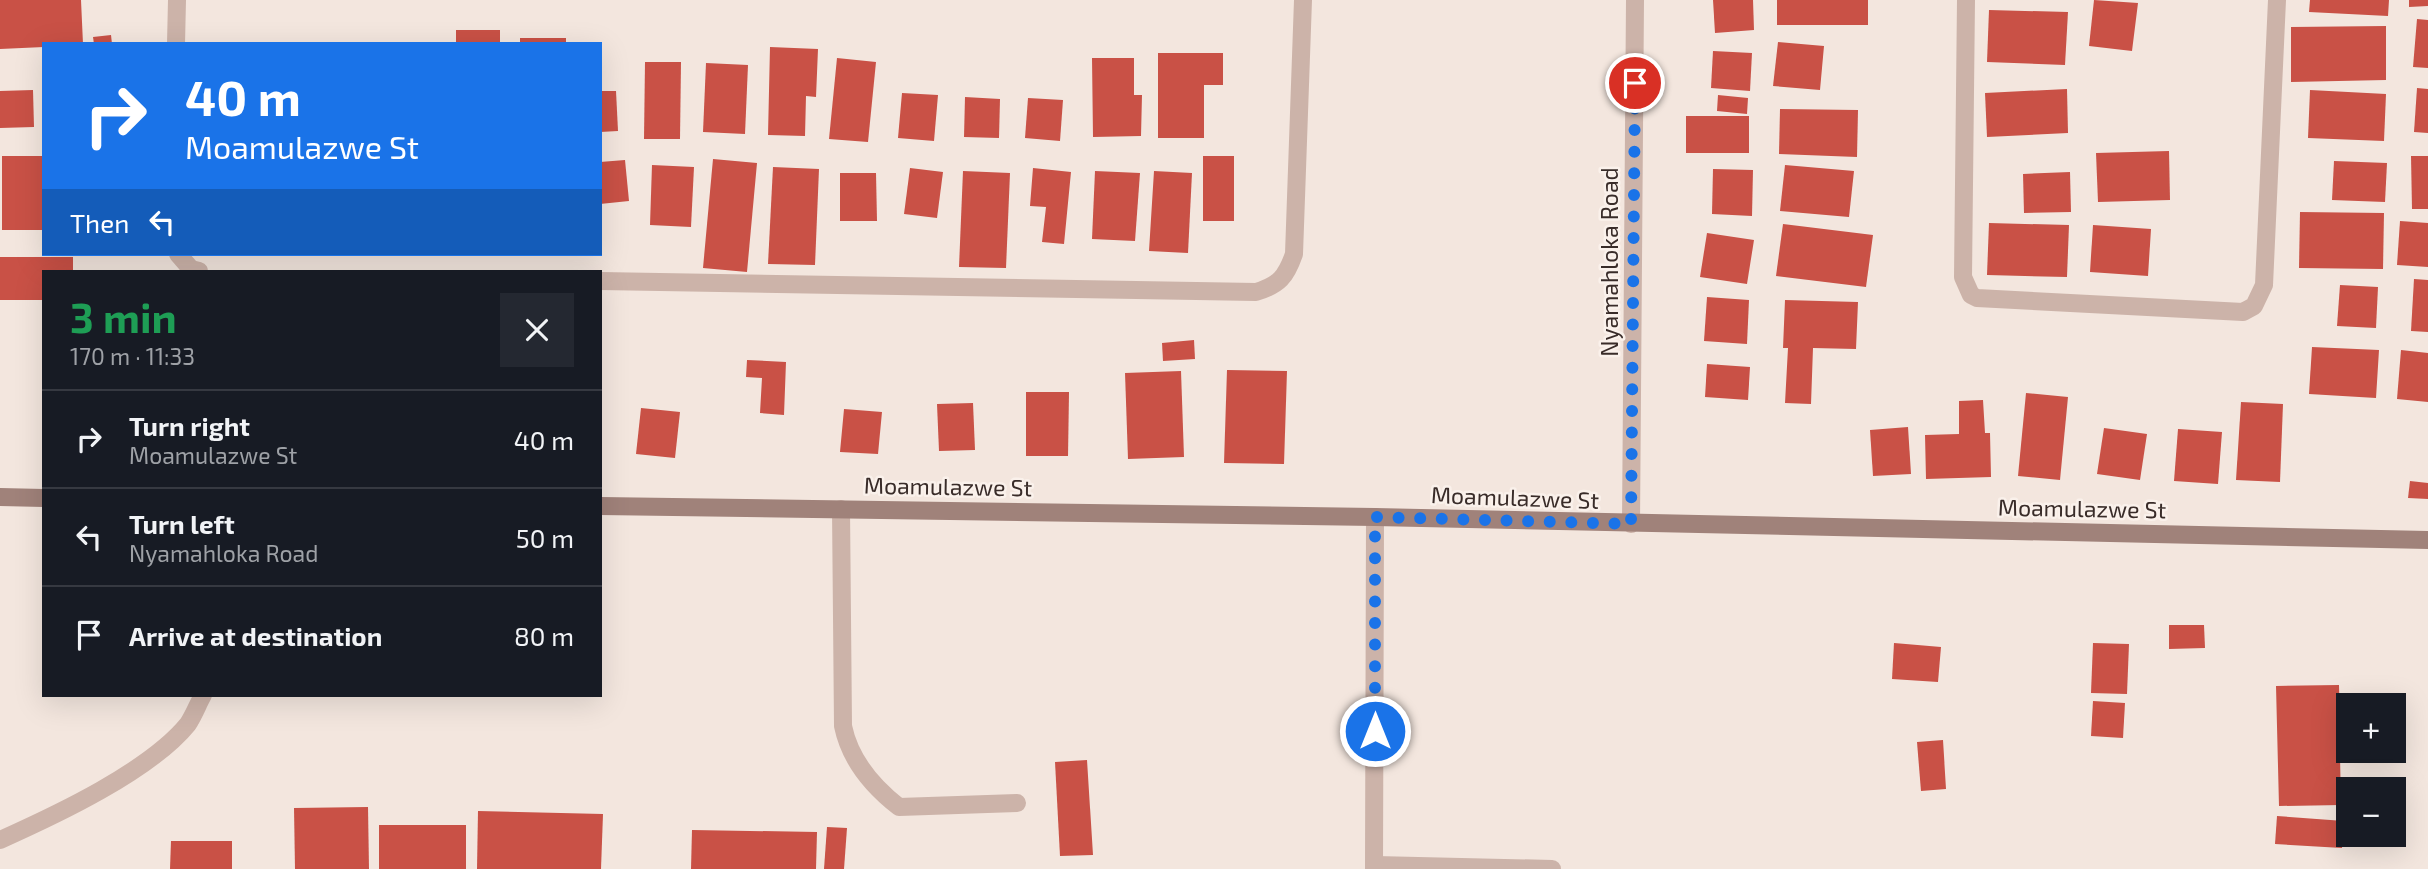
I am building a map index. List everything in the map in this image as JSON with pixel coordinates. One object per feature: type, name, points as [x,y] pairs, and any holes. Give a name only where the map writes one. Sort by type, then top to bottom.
[{"type":"street","points":[[176,42],[177,0]]},
{"type":"street","points":[[602,281],[1256,292],[1276,286],[1287,274],[1294,254],[1303,0]]},
{"type":"street","name":"Nyamahloka Road","points":[[1631,524],[1635,0]]},
{"type":"street","points":[[1966,0],[1963,277],[1971,295],[1977,298],[2242,312],[2254,306],[2264,285],[2277,0]]},
{"type":"street","points":[[180,256],[196,270]]},
{"type":"street","points":[[0,497],[42,498]]},
{"type":"street","name":"Moamulazwe St","points":[[602,506],[1375,517],[2428,540]]},
{"type":"street","points":[[841,509],[843,726],[846,742],[857,762],[878,790],[899,807],[1017,803]]},
{"type":"street","points":[[1375,517],[1374,867],[1552,869]]},
{"type":"street","points":[[0,840],[59,812],[159,753],[189,723],[202,697]]},
{"type":"building","points":[[0,0],[81,0],[83,42],[42,42],[42,47],[0,49]]},
{"type":"building","points":[[1713,0],[1753,0],[1754,30],[1715,33]]},
{"type":"building","points":[[1777,0],[1868,0],[1868,25],[1777,25]]},
{"type":"building","points":[[2094,0],[2138,3],[2132,51],[2089,46]]},
{"type":"building","points":[[2310,0],[2389,0],[2388,16],[2309,12]]},
{"type":"building","points":[[2409,0],[2428,0],[2428,6],[2409,7]]},
{"type":"building","points":[[1989,10],[2068,12],[2065,65],[1987,62]]},
{"type":"building","points":[[2417,19],[2428,20],[2428,68],[2413,67]]},
{"type":"building","points":[[2386,26],[2386,80],[2291,82],[2291,27]]},
{"type":"building","points":[[456,30],[500,30],[500,42],[456,42]]},
{"type":"building","points":[[111,35],[112,42],[94,42],[93,37]]},
{"type":"building","points":[[520,38],[566,38],[566,42],[520,42]]},
{"type":"building","points":[[1778,42],[1824,46],[1820,90],[1773,86]]},
{"type":"building","points":[[770,47],[818,49],[816,97],[806,96],[805,136],[768,135]]},
{"type":"building","points":[[1713,51],[1752,53],[1750,91],[1711,88]]},
{"type":"building","points":[[1158,53],[1223,53],[1223,85],[1204,85],[1204,138],[1158,138]]},
{"type":"building","points":[[837,58],[876,62],[868,142],[829,139]]},
{"type":"building","points":[[1092,58],[1134,58],[1134,95],[1142,95],[1141,136],[1093,137]]},
{"type":"building","points":[[645,62],[681,62],[680,139],[644,139]]},
{"type":"building","points":[[706,63],[748,65],[745,134],[703,132]]},
{"type":"building","points":[[2417,88],[2428,89],[2428,133],[2414,132]]},
{"type":"building","points":[[2067,89],[2068,133],[1987,137],[1985,93]]},
{"type":"building","points":[[33,90],[34,127],[0,128],[0,91]]},
{"type":"building","points":[[2310,90],[2386,94],[2384,141],[2308,138]]},
{"type":"building","points":[[602,91],[616,91],[618,131],[602,132]]},
{"type":"building","points":[[902,93],[938,95],[934,141],[898,138]]},
{"type":"building","points":[[1718,95],[1748,98],[1747,114],[1717,111]]},
{"type":"building","points":[[965,97],[1000,99],[999,138],[964,137]]},
{"type":"building","points":[[1028,98],[1063,100],[1060,141],[1025,138]]},
{"type":"building","points":[[1780,109],[1858,110],[1857,157],[1779,154]]},
{"type":"building","points":[[1686,116],[1749,116],[1749,153],[1686,153]]},
{"type":"building","points":[[2169,151],[2170,200],[2098,202],[2096,153]]},
{"type":"building","points":[[2,156],[42,156],[42,230],[2,230]]},
{"type":"building","points":[[1203,156],[1234,156],[1234,221],[1203,221]]},
{"type":"building","points":[[2411,156],[2428,156],[2428,209],[2412,209]]},
{"type":"building","points":[[713,159],[757,163],[747,272],[703,268]]},
{"type":"building","points":[[625,160],[629,201],[602,204],[602,162]]},
{"type":"building","points":[[2334,161],[2387,163],[2385,202],[2332,200]]},
{"type":"building","points":[[652,165],[694,167],[691,227],[650,225]]},
{"type":"building","points":[[1785,165],[1854,171],[1849,217],[1780,211]]},
{"type":"building","points":[[773,167],[819,169],[815,265],[768,264]]},
{"type":"building","points":[[910,168],[943,172],[937,218],[904,214]]},
{"type":"building","points":[[1033,168],[1071,172],[1064,244],[1042,242],[1046,207],[1030,206]]},
{"type":"building","points":[[1713,169],[1753,170],[1752,216],[1712,214]]},
{"type":"building","points":[[963,171],[1010,173],[1006,268],[959,267]]},
{"type":"building","points":[[1095,171],[1140,173],[1135,241],[1092,239]]},
{"type":"building","points":[[1154,171],[1192,173],[1188,253],[1149,251]]},
{"type":"building","points":[[2070,172],[2071,212],[2024,213],[2023,174]]},
{"type":"building","points":[[840,173],[876,173],[877,221],[840,221]]},
{"type":"building","points":[[2300,212],[2384,213],[2383,269],[2299,268]]},
{"type":"building","points":[[2400,221],[2428,223],[2428,267],[2397,265]]},
{"type":"building","points":[[1989,223],[2069,225],[2067,277],[1987,275]]},
{"type":"building","points":[[1783,224],[1873,235],[1866,287],[1776,276]]},
{"type":"building","points":[[2093,225],[2151,229],[2148,276],[2090,272]]},
{"type":"building","points":[[1707,233],[1754,240],[1747,284],[1700,277]]},
{"type":"building","points":[[0,257],[73,257],[73,270],[42,270],[42,300],[0,300]]},
{"type":"building","points":[[2414,279],[2428,280],[2428,332],[2411,331]]},
{"type":"building","points":[[2340,285],[2378,287],[2376,328],[2337,326]]},
{"type":"building","points":[[1707,297],[1749,300],[1747,344],[1704,341]]},
{"type":"building","points":[[1785,300],[1858,302],[1856,349],[1813,348],[1811,404],[1785,403],[1788,348],[1783,348]]},
{"type":"building","points":[[1194,340],[1195,359],[1163,361],[1162,343]]},
{"type":"building","points":[[2312,347],[2379,350],[2376,398],[2309,394]]},
{"type":"building","points":[[2401,350],[2428,353],[2428,402],[2397,399]]},
{"type":"building","points":[[747,360],[786,362],[784,415],[760,413],[762,378],[746,377]]},
{"type":"building","points":[[1707,364],[1750,367],[1748,400],[1705,397]]},
{"type":"building","points":[[1227,370],[1287,371],[1284,464],[1224,463]]},
{"type":"building","points":[[1181,371],[1184,457],[1128,459],[1125,373]]},
{"type":"building","points":[[1026,392],[1069,392],[1068,456],[1026,456]]},
{"type":"building","points":[[2026,393],[2068,397],[2060,480],[2018,476]]},
{"type":"building","points":[[1983,400],[1985,433],[1990,433],[1991,477],[1926,479],[1925,435],[1959,434],[1959,401]]},
{"type":"building","points":[[2241,402],[2283,404],[2280,482],[2236,480]]},
{"type":"building","points":[[973,403],[975,450],[939,451],[937,404]]},
{"type":"building","points":[[641,408],[680,412],[675,458],[636,454]]},
{"type":"building","points":[[844,409],[882,412],[878,454],[840,452]]},
{"type":"building","points":[[1908,427],[1911,474],[1873,476],[1870,430]]},
{"type":"building","points":[[2104,428],[2147,434],[2140,480],[2097,474]]},
{"type":"building","points":[[2178,429],[2222,432],[2218,484],[2174,481]]},
{"type":"building","points":[[2410,481],[2428,483],[2428,499],[2408,498]]},
{"type":"building","points":[[2169,625],[2204,625],[2205,648],[2169,649]]},
{"type":"building","points":[[1894,643],[1941,647],[1938,682],[1892,679]]},
{"type":"building","points":[[2093,643],[2129,644],[2127,694],[2091,693]]},
{"type":"building","points":[[2339,685],[2339,693],[2336,693],[2336,763],[2340,763],[2340,777],[2336,777],[2336,805],[2279,806],[2276,686]]},
{"type":"building","points":[[2093,701],[2125,703],[2123,738],[2091,736]]},
{"type":"building","points":[[1943,740],[1946,789],[1921,791],[1917,742]]},
{"type":"building","points":[[1087,760],[1093,855],[1060,856],[1055,762]]},
{"type":"building","points":[[368,807],[369,869],[295,869],[294,808]]},
{"type":"building","points":[[478,811],[603,814],[601,869],[477,869]]},
{"type":"building","points":[[2277,816],[2336,820],[2336,847],[2342,847],[2342,848],[2275,844]]},
{"type":"building","points":[[379,825],[466,825],[466,869],[379,869]]},
{"type":"building","points":[[827,827],[847,828],[844,869],[824,869]]},
{"type":"building","points":[[692,830],[817,832],[816,869],[691,869]]},
{"type":"building","points":[[171,841],[232,841],[232,869],[170,869]]},
{"type":"route","points":[[1375,731],[1375,517],[1631,524],[1635,83]]}]
